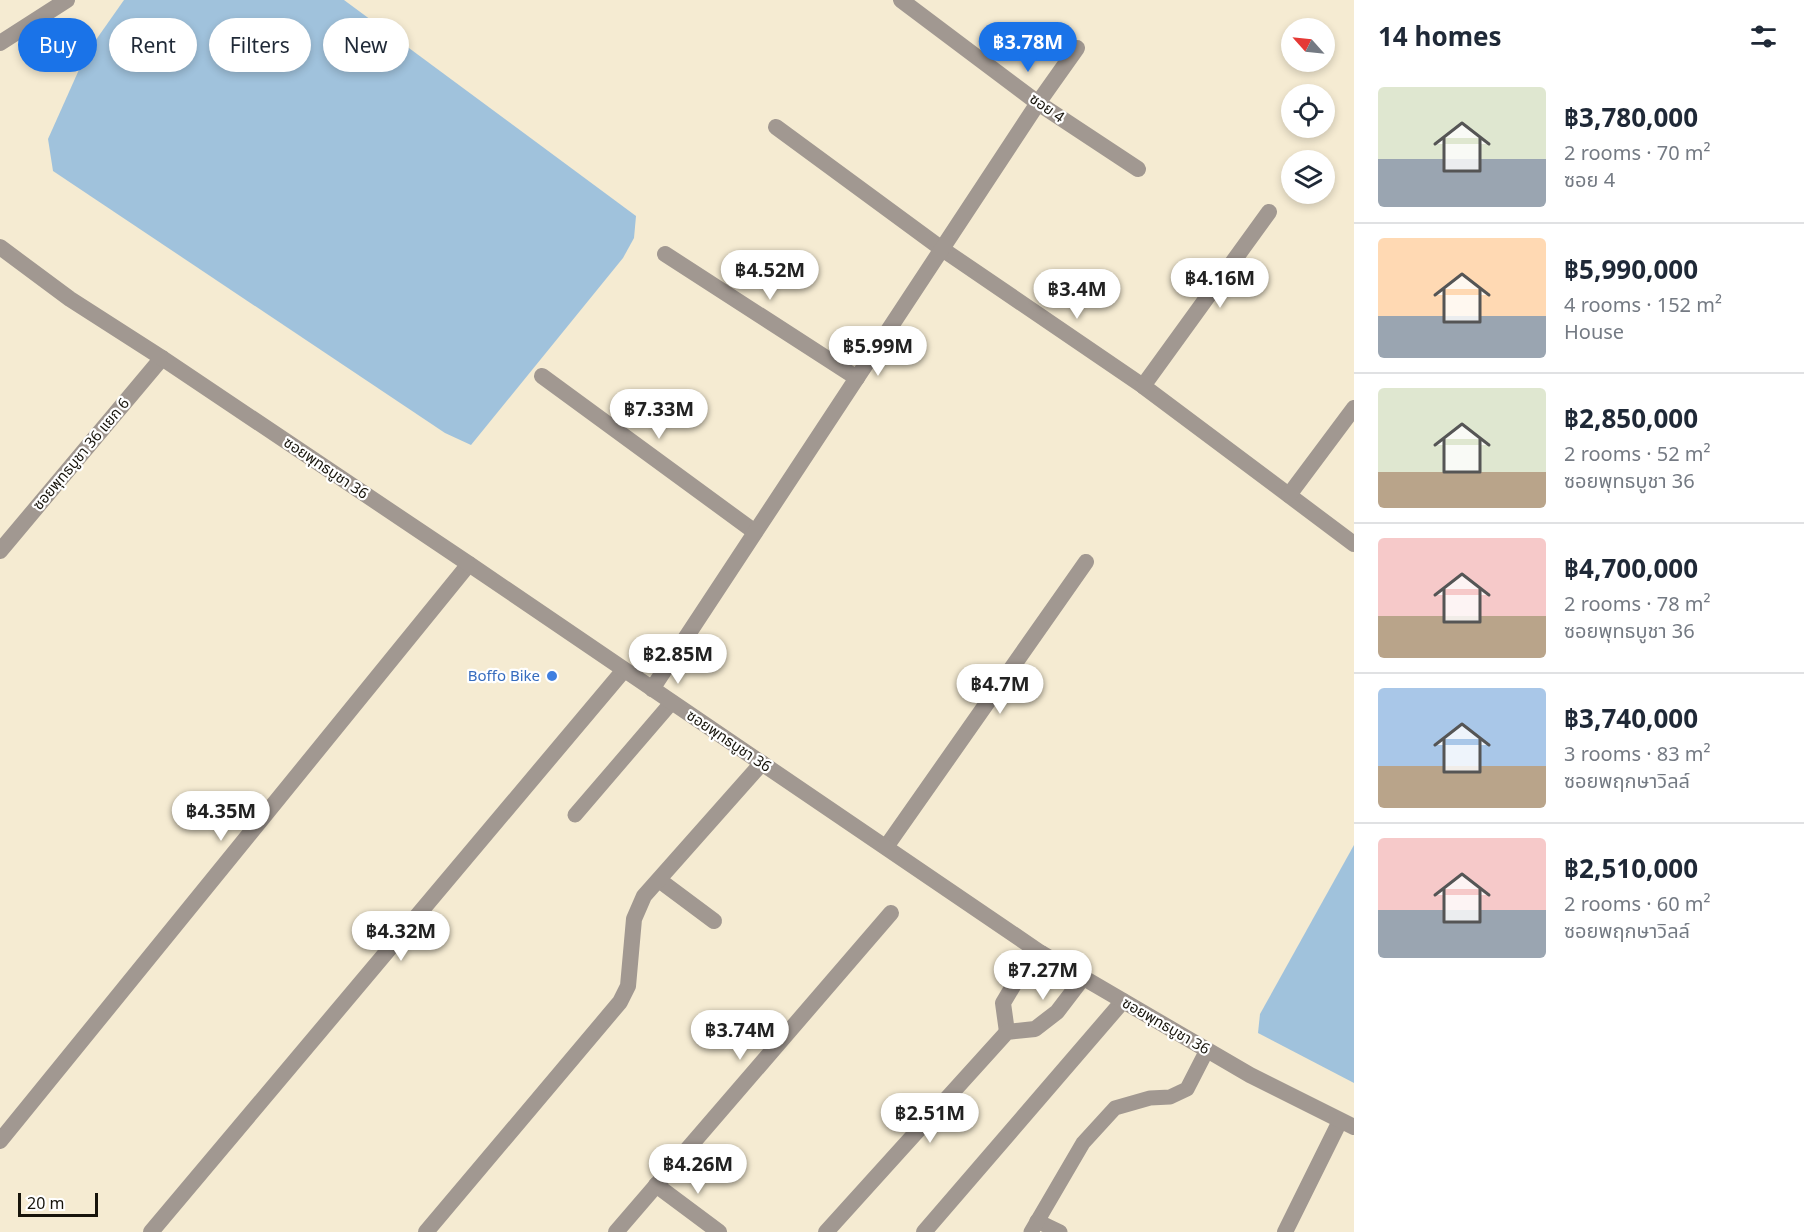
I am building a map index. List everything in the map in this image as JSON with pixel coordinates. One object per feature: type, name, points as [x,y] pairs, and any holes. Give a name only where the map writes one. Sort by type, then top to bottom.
[{"type":"street","points":[[0,44],[68,0]]},
{"type":"street","name":"ซอย 4","points":[[902,0],[1038,103],[1138,169]]},
{"type":"street","points":[[652,688],[1038,103],[1077,48]]},
{"type":"street","points":[[776,127],[942,249],[1143,386],[1354,544]]},
{"type":"street","points":[[1143,386],[1269,212]]},
{"type":"street","name":"ซอยพุทธบูชา 36","points":[[0,248],[69,299],[162,358],[469,564],[1041,953],[1250,1075],[1347,1124]]},
{"type":"street","points":[[664,254],[857,378]]},
{"type":"street","name":"ซอยพุทธบูชา 36 แยก 6","points":[[0,551],[162,358]]},
{"type":"street","points":[[542,376],[755,532]]},
{"type":"street","points":[[1289,495],[1354,408]]},
{"type":"street","points":[[886,847],[1086,562]]},
{"type":"street","points":[[0,1142],[469,564]]},
{"type":"street","points":[[151,1232],[624,670]]},
{"type":"street","points":[[426,1232],[620,1002],[628,986],[634,919],[644,896],[762,764]]},
{"type":"street","points":[[659,880],[714,921]]},
{"type":"street","points":[[616,1232],[891,913]]},
{"type":"street","points":[[1007,1032],[1003,1003],[1016,981],[1041,953]]},
{"type":"street","points":[[826,1232],[1007,1032],[1035,1029],[1057,1012],[1083,978]]},
{"type":"street","points":[[924,1232],[1123,1000]]},
{"type":"street","points":[[1285,1232],[1347,1124]]},
{"type":"street","points":[[656,1185],[719,1232]]},
{"type":"lane","points":[[574,815],[672,702]]},
{"type":"lane","points":[[1060,1232],[1034,1226],[1083,1143],[1115,1108],[1150,1098],[1170,1097],[1187,1089],[1207,1050]]},
{"type":"water","points":[[124,0],[344,0],[368,18],[323,18],[323,72],[409,72],[409,48],[636,216],[634,238],[623,258],[471,445],[445,433],[53,171],[48,139],[78,72],[97,72],[97,38],[109,21],[109,72],[197,72],[197,18],[111,18]]},
{"type":"water","points":[[1354,845],[1354,1083],[1258,1033],[1260,1014]]},
{"type":"place","name":"Boffo Bike","points":[[552,676]]}]
